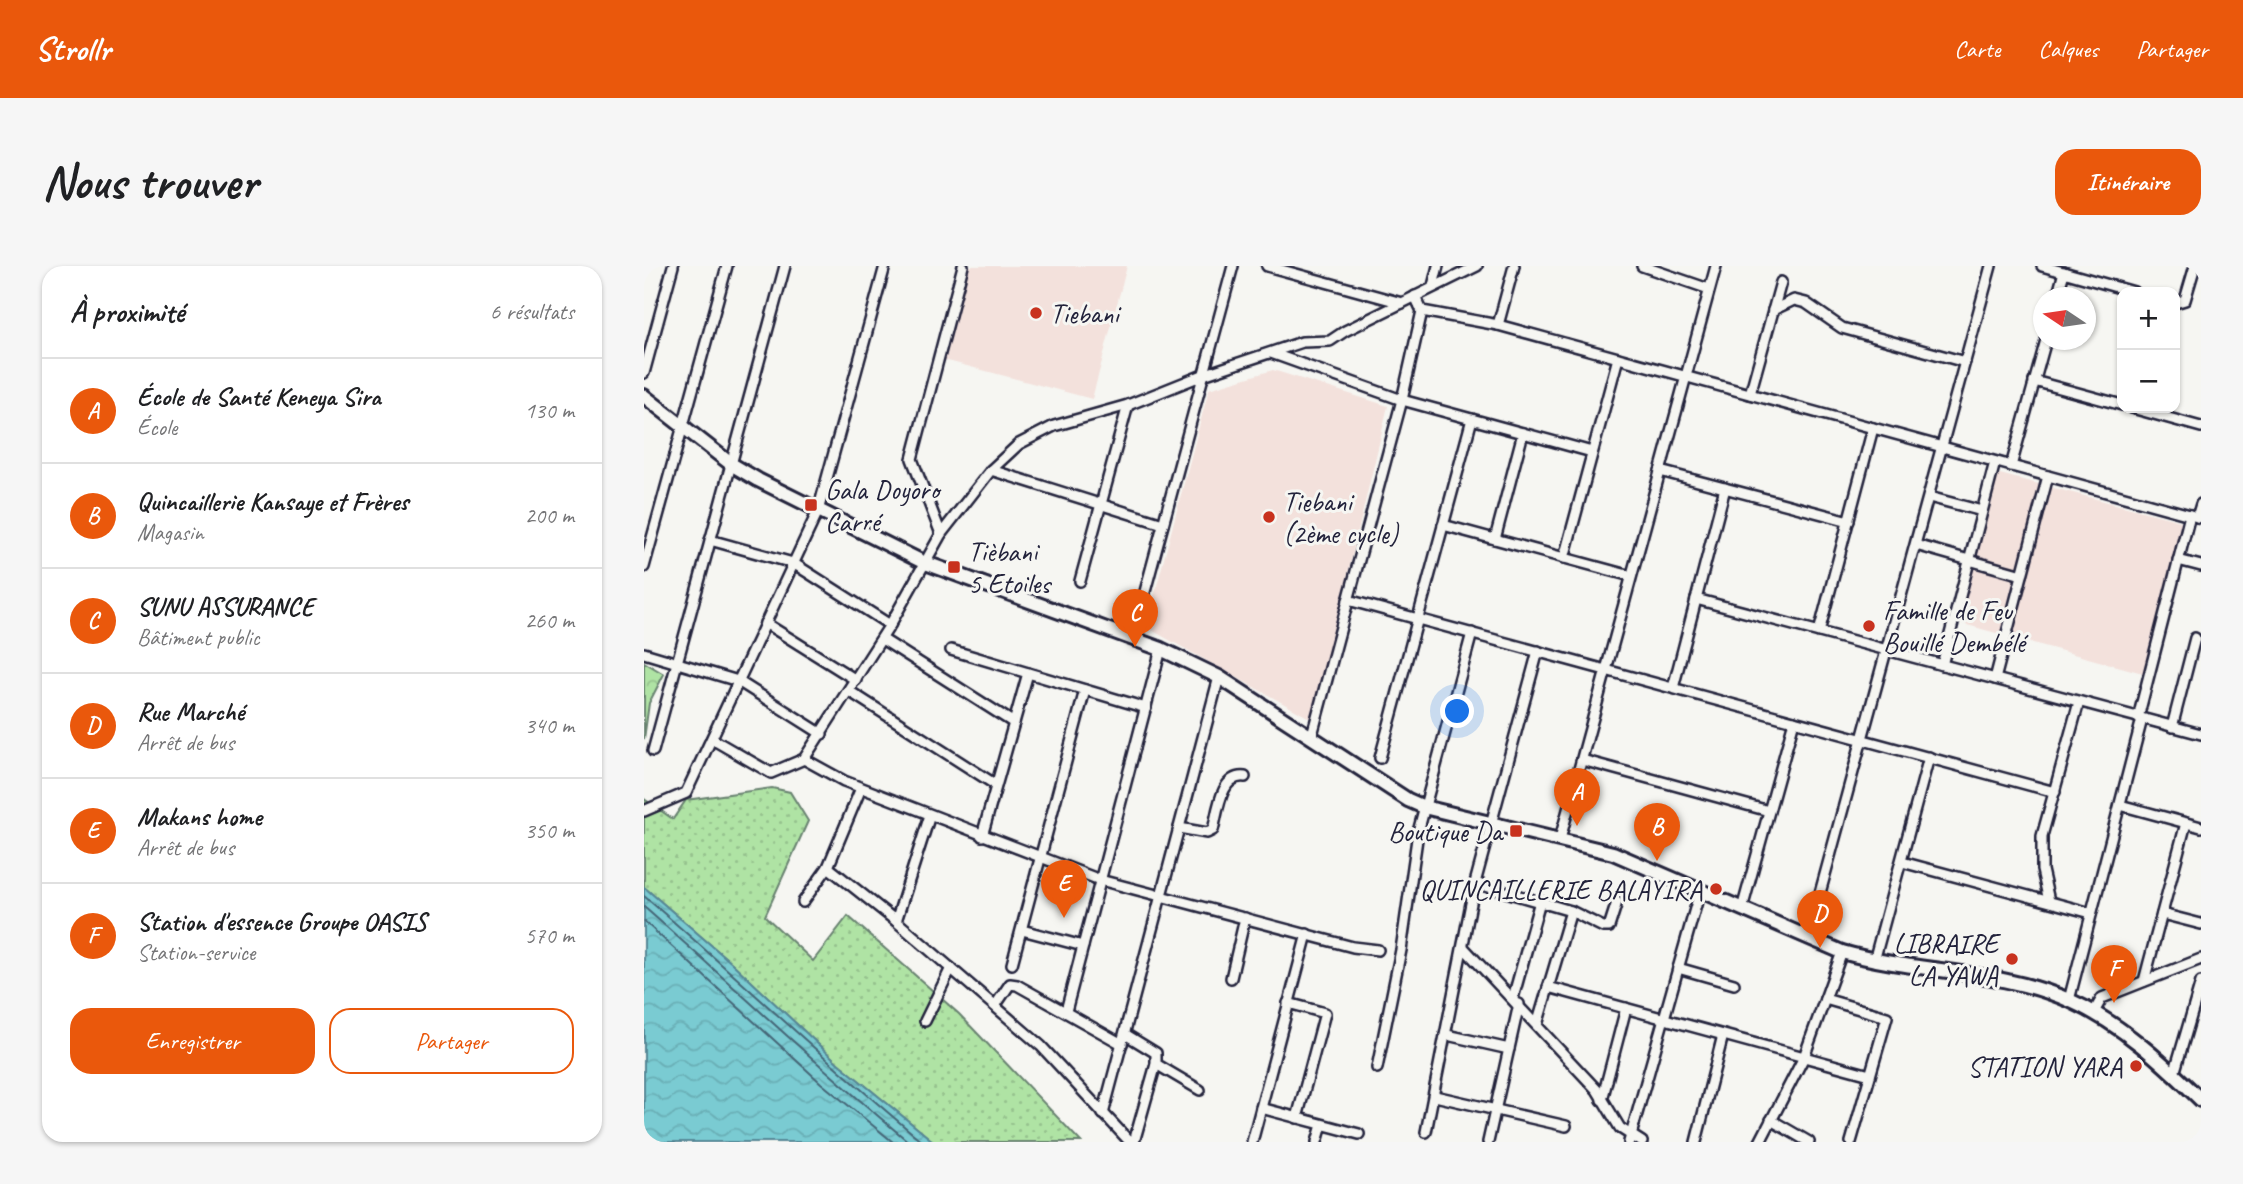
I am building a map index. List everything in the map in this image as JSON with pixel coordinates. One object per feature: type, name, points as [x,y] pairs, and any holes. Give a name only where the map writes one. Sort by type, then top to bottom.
[{"type":"main road","points":[[645,400],[731,464],[818,511],[923,562],[1133,636],[1219,677],[1312,735],[1392,791],[1424,807],[1613,853],[1842,952],[1874,961],[1969,975],[2068,999],[2094,1012],[2138,1042],[2201,1100]]},
{"type":"street","points":[[644,373],[673,266]]},
{"type":"street","points":[[644,567],[727,266]]},
{"type":"street","points":[[653,751],[785,266]]},
{"type":"street","points":[[644,811],[686,793],[818,511],[885,266]]},
{"type":"street","points":[[941,534],[912,459],[963,266]]},
{"type":"street","points":[[1133,636],[1233,266]]},
{"type":"street","points":[[1267,266],[1402,303]]},
{"type":"street","points":[[1433,286],[1438,266]]},
{"type":"street","points":[[712,738],[771,773],[804,759],[882,639],[941,534],[991,470],[1018,444],[1054,426],[1128,405],[1203,375],[1301,342],[1331,341],[1345,331],[1477,266]]},
{"type":"street","points":[[1498,325],[1514,266]]},
{"type":"street","points":[[1642,266],[1709,289]]},
{"type":"street","points":[[1560,839],[1716,266]]},
{"type":"street","points":[[1808,937],[1991,266]]},
{"type":"street","points":[[2042,266],[2117,287]]},
{"type":"street","points":[[2180,302],[2185,300],[2195,266]]},
{"type":"street","points":[[2060,287],[2064,272]]},
{"type":"street","points":[[1750,394],[1781,282]]},
{"type":"street","points":[[1312,735],[1402,400],[1422,311],[1415,296]]},
{"type":"street","points":[[1773,310],[1794,300],[1806,303],[1842,328],[1965,362]]},
{"type":"street","points":[[1422,311],[1498,325],[2196,517]]},
{"type":"street","points":[[2011,466],[2043,350]]},
{"type":"street","points":[[1271,353],[1402,400],[1592,452]]},
{"type":"street","points":[[1564,558],[1618,358]]},
{"type":"street","points":[[2034,381],[2117,404]]},
{"type":"street","points":[[1080,581],[1128,405]]},
{"type":"street","points":[[2150,413],[2201,427]]},
{"type":"street","points":[[1380,758],[1472,419]]},
{"type":"street","points":[[1819,632],[1874,428]]},
{"type":"street","points":[[1494,539],[1523,433]]},
{"type":"street","points":[[1942,665],[1995,462]]},
{"type":"street","points":[[991,470],[1163,524]]},
{"type":"street","points":[[1660,471],[1849,521]]},
{"type":"street","points":[[1995,679],[2048,476]]},
{"type":"street","points":[[1672,688],[1726,488]]},
{"type":"street","points":[[1929,497],[1982,511]]},
{"type":"street","points":[[2068,999],[2120,805],[2178,560],[2201,504]]},
{"type":"street","points":[[1443,525],[1632,576]]},
{"type":"street","points":[[710,540],[793,563],[890,625]]},
{"type":"street","points":[[1916,545],[2022,575]]},
{"type":"street","points":[[2178,560],[2201,566]]},
{"type":"street","points":[[1696,599],[2201,734]]},
{"type":"street","points":[[1348,600],[2055,792]]},
{"type":"street","points":[[765,623],[856,680]]},
{"type":"street","points":[[1377,1068],[1424,807],[1472,633]]},
{"type":"street","points":[[2172,727],[2195,638]]},
{"type":"street","points":[[882,639],[1014,723]]},
{"type":"street","points":[[1066,1011],[1161,649]]},
{"type":"street","points":[[951,650],[1146,708]]},
{"type":"street","points":[[1426,1132],[1475,883],[1538,651]]},
{"type":"street","points":[[644,653],[738,681],[822,734]]},
{"type":"street","points":[[982,836],[1028,673]]},
{"type":"street","points":[[1103,1114],[1219,677]]},
{"type":"street","points":[[1012,964],[1085,690]]},
{"type":"street","points":[[849,691],[996,785]]},
{"type":"street","points":[[2049,901],[2042,870],[2042,836],[2080,702]]},
{"type":"street","points":[[1742,909],[1794,721]]},
{"type":"street","points":[[1874,961],[1929,757]]},
{"type":"street","points":[[804,759],[861,788],[1100,880],[1378,950]]},
{"type":"street","points":[[1582,760],[1769,811]]},
{"type":"street","points":[[1179,828],[1207,833],[1213,830],[1226,785],[1237,777],[1245,777]]},
{"type":"street","points":[[803,902],[828,867],[861,788]]},
{"type":"street","points":[[2120,805],[2201,827]]},
{"type":"street","points":[[896,921],[930,815]]},
{"type":"street","points":[[2144,981],[2186,823]]},
{"type":"street","points":[[1902,862],[2091,913]]},
{"type":"street","points":[[828,867],[896,921],[1041,1046],[1132,1142],[1156,1064],[1156,1053],[1125,1034]]},
{"type":"street","points":[[1475,883],[1572,911],[1594,925],[1609,928],[1617,902]]},
{"type":"street","points":[[1630,1139],[1700,891]]},
{"type":"street","points":[[1488,1142],[1509,1049],[1516,1001],[1540,901]]},
{"type":"street","points":[[1537,1025],[1572,911]]},
{"type":"street","points":[[2162,914],[2201,923]]},
{"type":"street","points":[[1231,978],[1245,918]]},
{"type":"street","points":[[1021,930],[1083,946]]},
{"type":"street","points":[[1252,1142],[1307,934]]},
{"type":"street","points":[[1464,948],[1597,1090],[1620,1128],[1630,1139],[1643,1142]]},
{"type":"street","points":[[1760,1142],[1804,1057],[1842,952]]},
{"type":"street","points":[[2094,1012],[2102,998],[2201,959]]},
{"type":"street","points":[[925,1021],[951,968]]},
{"type":"street","points":[[1678,968],[1734,984]]},
{"type":"street","points":[[2174,1074],[2201,982]]},
{"type":"street","points":[[995,1006],[1010,984],[1066,1011],[1122,1044]]},
{"type":"street","points":[[1548,987],[1870,1075]]},
{"type":"street","points":[[1825,999],[1887,1017],[1851,1142]]},
{"type":"street","points":[[1288,1003],[1325,1013],[1297,1118]]},
{"type":"street","points":[[1602,1100],[1626,1009]]},
{"type":"street","points":[[1447,1035],[1509,1049]]},
{"type":"street","points":[[1696,1142],[1723,1035]]},
{"type":"street","points":[[1156,1064],[1200,1090]]},
{"type":"street","points":[[1435,1096],[1566,1126]]},
{"type":"street","points":[[1261,1108],[1359,1134]]},
{"type":"street","points":[[1771,1120],[1810,1142]]},
{"type":"street","points":[[1317,1142],[1322,1125]]},
{"type":"shaded area","name":"Tiebani","points":[[969,266],[1127,266],[1092,399],[944,360]]},
{"type":"shaded area","name":"Tiebani (2ème cycle)","points":[[1273,370],[1388,406],[1313,720],[1146,627],[1209,389]]},
{"type":"shaded area","points":[[1996,473],[2192,524],[2150,675],[1956,622]]},
{"type":"green space","points":[[644,662],[664,674],[649,703],[644,739]]},
{"type":"green space","points":[[772,788],[790,792],[808,821],[765,916],[813,961],[848,916],[959,1014],[1081,1142],[934,1142],[838,1063],[734,965],[644,887],[644,799],[673,819],[686,800]]},
{"type":"water","points":[[644,887],[734,965],[838,1063],[934,1142],[644,1142]]},
{"type":"place","name":"Tiebani","points":[[1036,313]]},
{"type":"place","name":"Gala Doyoro Carré","points":[[811,505]]},
{"type":"place","name":"Tiebani (2ème cycle)","points":[[1269,517]]},
{"type":"place","name":"Tièbani 5 Etoiles","points":[[954,567]]},
{"type":"place","name":"Famille de Feu Bouillé Dembélé","points":[[1869,626]]},
{"type":"place","name":"SUNU ASSURANCE","points":[[1135,647]]},
{"type":"place","name":"École de Santé Keneya Sira","points":[[1577,826]]},
{"type":"place","name":"Boutique Da","points":[[1516,831]]},
{"type":"place","name":"Quincaillerie Kansaye et Frères","points":[[1657,861]]},
{"type":"place","name":"QUINCAILLERIE BALAYIRA","points":[[1716,889]]},
{"type":"place","name":"Makans home","points":[[1064,918]]},
{"type":"place","name":"Rue Marché","points":[[1820,948]]},
{"type":"place","name":"LIBRAIRE LA YAWA","points":[[2012,959]]},
{"type":"place","name":"Station d'essence Groupe OASIS","points":[[2114,1003]]},
{"type":"place","name":"STATION YARA","points":[[2136,1066]]}]
